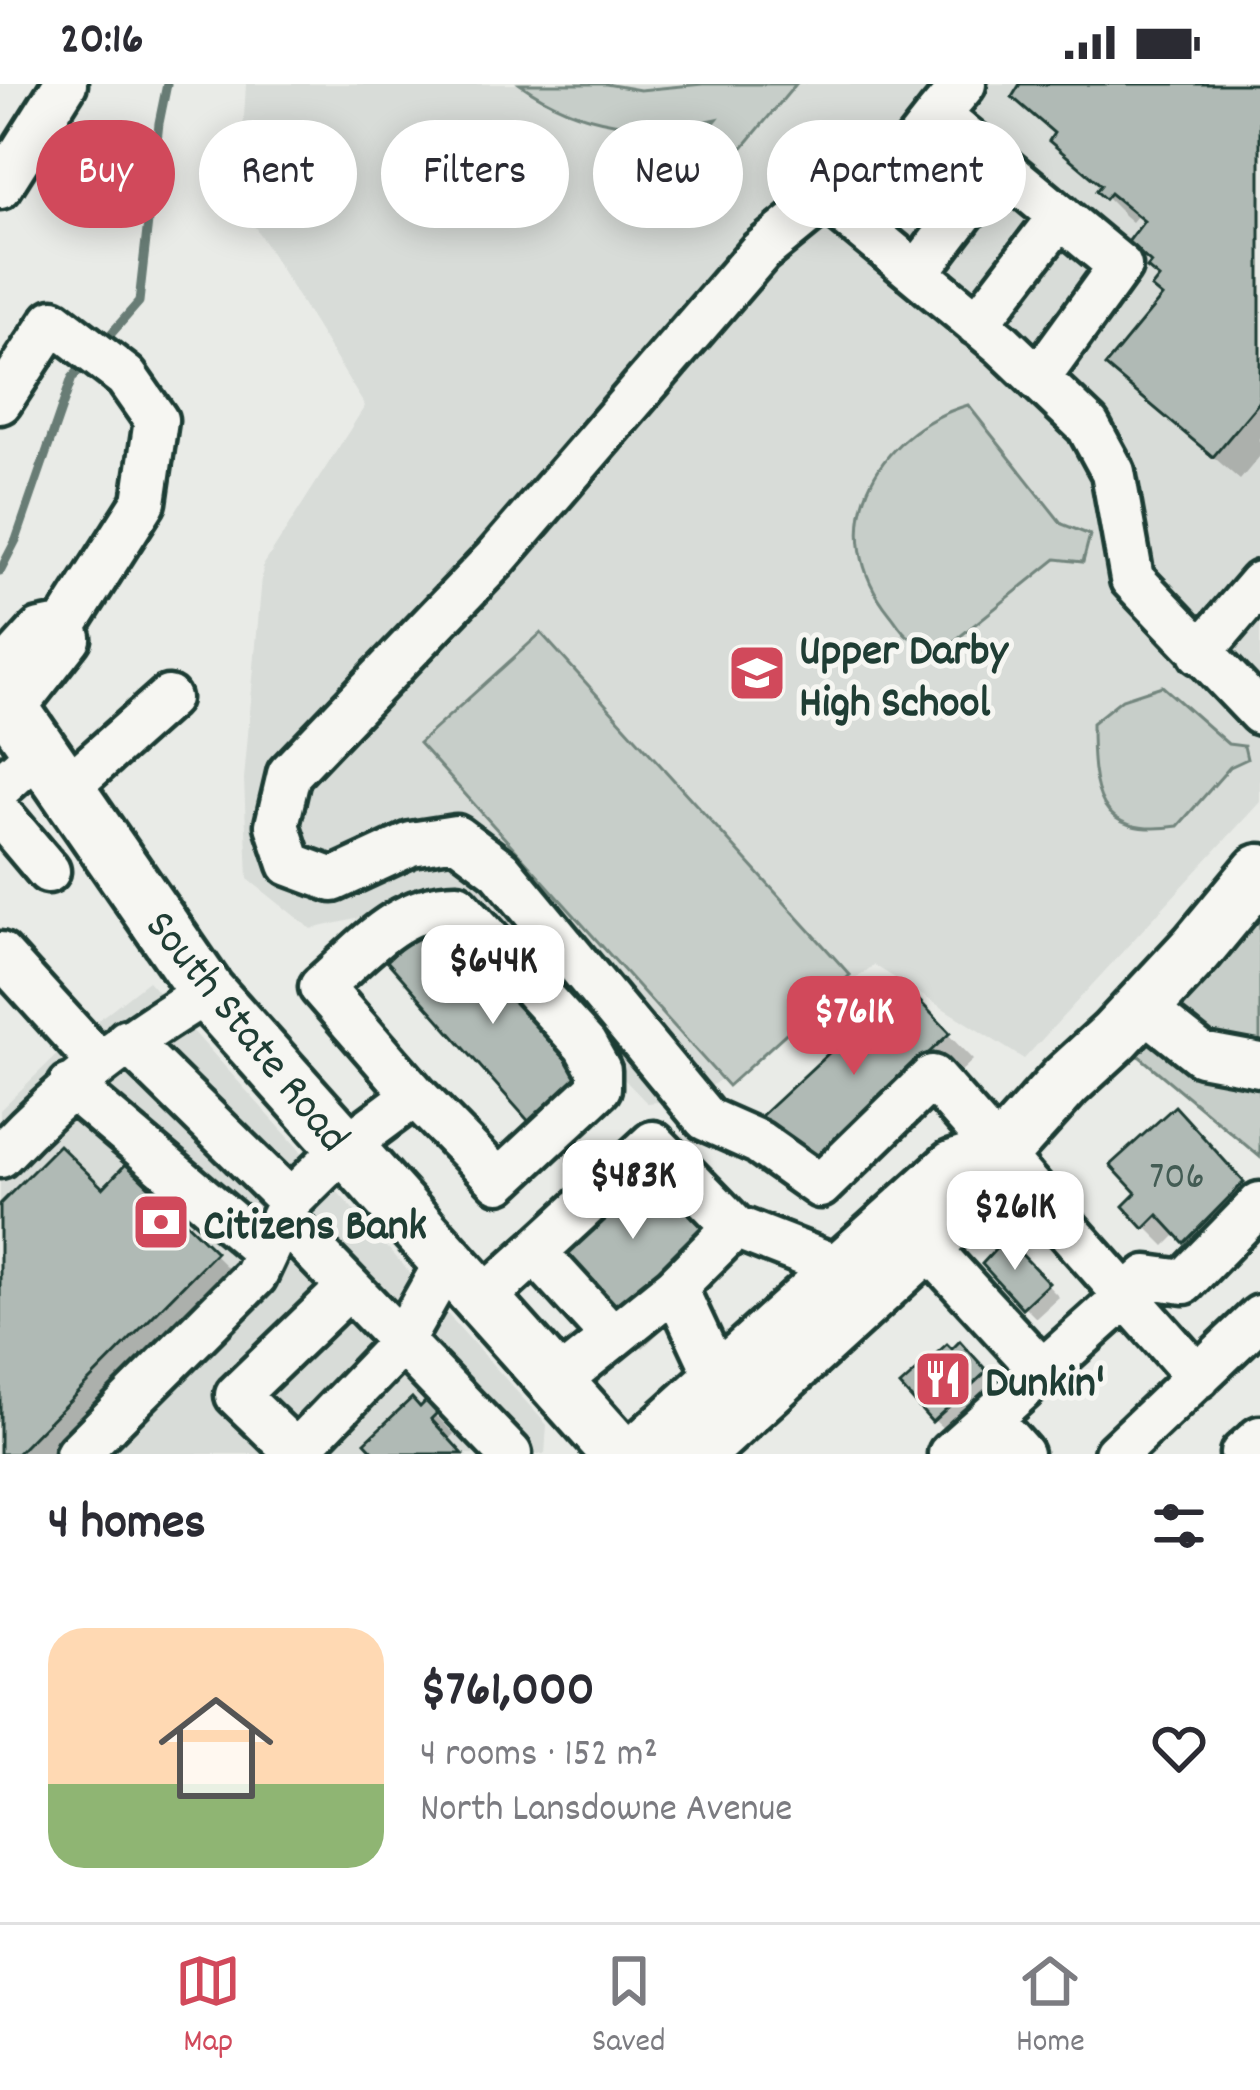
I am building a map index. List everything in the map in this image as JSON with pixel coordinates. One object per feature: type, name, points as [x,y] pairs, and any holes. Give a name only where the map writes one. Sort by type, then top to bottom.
[{"type":"main road","name":"South State Road","points":[[24,724],[207,992],[620,1454]]},
{"type":"main road","points":[[696,1454],[990,1186],[1003,1152],[1066,1081],[1142,1007],[1260,872]]},
{"type":"main road","points":[[637,1454],[955,1168],[1003,1152]]},
{"type":"street","points":[[0,187],[65,84]]},
{"type":"street","points":[[1026,188],[1120,266],[1038,379]]},
{"type":"street","points":[[977,323],[1060,216]]},
{"type":"street","points":[[789,228],[760,252],[495,559],[289,774],[277,825],[290,864],[333,880],[411,844],[456,837],[500,870],[706,1119],[758,1142],[820,1186],[932,1077],[1136,1287],[1198,1377]]},
{"type":"street","points":[[863,228],[977,323],[1088,426],[1113,472],[1132,579],[1260,713]]},
{"type":"street","points":[[917,273],[951,228]]},
{"type":"street","points":[[0,402],[53,321],[126,377],[156,420],[143,502],[65,626],[69,638],[24,724],[0,787]]},
{"type":"street","points":[[1200,653],[1260,583]]},
{"type":"street","points":[[24,724],[168,698]]},
{"type":"street","points":[[0,814],[48,871]]},
{"type":"street","points":[[457,904],[585,1045],[599,1070],[599,1088],[499,1181],[415,1095],[322,987],[403,917],[429,905],[457,904]]},
{"type":"street","points":[[0,954],[99,1063],[280,1224]]},
{"type":"street","points":[[0,1156],[99,1063],[207,992]]},
{"type":"street","points":[[1142,1007],[1201,1054],[1260,1065]]},
{"type":"street","points":[[99,1063],[348,1288],[510,1454]]},
{"type":"street","points":[[77,1454],[255,1276],[280,1224],[345,1147],[415,1095]]},
{"type":"street","points":[[190,1341],[294,1452],[465,1280],[535,1252],[653,1143],[735,1227],[843,1269]]},
{"type":"street","points":[[950,1454],[1136,1287],[1184,1282],[1260,1204]]},
{"type":"street","points":[[556,1383],[675,1287],[735,1227]]},
{"type":"street","points":[[928,1247],[1043,1372]]},
{"type":"street","points":[[535,1252],[613,1336]]},
{"type":"street","points":[[675,1287],[718,1379]]},
{"type":"street","points":[[237,1395],[348,1288]]},
{"type":"street","points":[[1116,1454],[1260,1317]]},
{"type":"street","points":[[990,1419],[1021,1454]]},
{"type":"street","points":[[1242,1454],[1260,1438]]},
{"type":"shaded area","name":"Upper Darby High School","points":[[246,84],[1260,84],[1260,802],[1024,1059],[874,965],[694,1099],[647,1103],[450,898],[311,929],[248,879],[244,779],[263,566],[365,406],[256,228],[357,228],[357,120],[244,120]]},
{"type":"shaded area","points":[[520,84],[606,84],[640,90],[796,84],[743,147],[743,120],[600,120]]},
{"type":"shaded area","points":[[968,405],[1062,524],[1090,535],[1083,562],[1056,559],[942,651],[905,634],[870,582],[861,550],[860,519],[868,489],[906,438]]},
{"type":"shaded area","points":[[541,633],[850,975],[728,1086],[419,743]]},
{"type":"shaded area","points":[[1162,686],[1228,744],[1244,746],[1247,759],[1230,767],[1178,826],[1130,825],[1104,805],[1098,789],[1092,723],[1122,699]]},
{"type":"shaded area","points":[[1260,863],[1260,1157],[1115,1036]]},
{"type":"shaded area","points":[[148,981],[547,1425],[545,1454],[0,1454],[0,1110],[70,1042]]},
{"type":"building","points":[[1020,84],[1260,84],[1260,401],[1213,457],[1105,366],[1162,297],[1151,288],[1159,278],[1147,268],[1151,263],[1128,242],[1144,221],[1110,193],[1105,199],[1096,191],[1101,185],[1049,141],[1054,133],[1012,97]]},
{"type":"building","points":[[425,926],[483,990],[500,973],[592,1072],[532,1125],[387,961]]},
{"type":"building","points":[[909,990],[950,1033],[808,1166],[761,1116],[844,1039],[850,1046]]},
{"type":"building","points":[[1175,1106],[1244,1182],[1184,1243],[1158,1215],[1144,1229],[1123,1206],[1136,1193],[1110,1165]]},
{"type":"building","points":[[59,1145],[103,1188],[126,1164],[216,1252],[17,1454],[0,1454],[0,1204]]},
{"type":"building","points":[[650,1160],[716,1229],[616,1325],[550,1256]]},
{"type":"building","points":[[1006,1238],[1049,1283],[1022,1308],[982,1264]]},
{"type":"building","name":"Dunkin'","points":[[960,1341],[987,1371],[932,1422],[900,1386],[947,1344],[952,1349]]},
{"type":"building","points":[[412,1398],[420,1407],[426,1401],[437,1413],[431,1419],[463,1454],[376,1454],[365,1442]]},
{"type":"waterway","points":[[102,344],[139,302],[167,84]]},
{"type":"waterway","points":[[0,571],[16,540],[72,378],[87,361]]},
{"type":"place","name":"Upper Darby High School","points":[[757,673]]},
{"type":"place","name":"Citizens Bank","points":[[161,1222]]},
{"type":"place","name":"Dunkin'","points":[[943,1379]]}]
